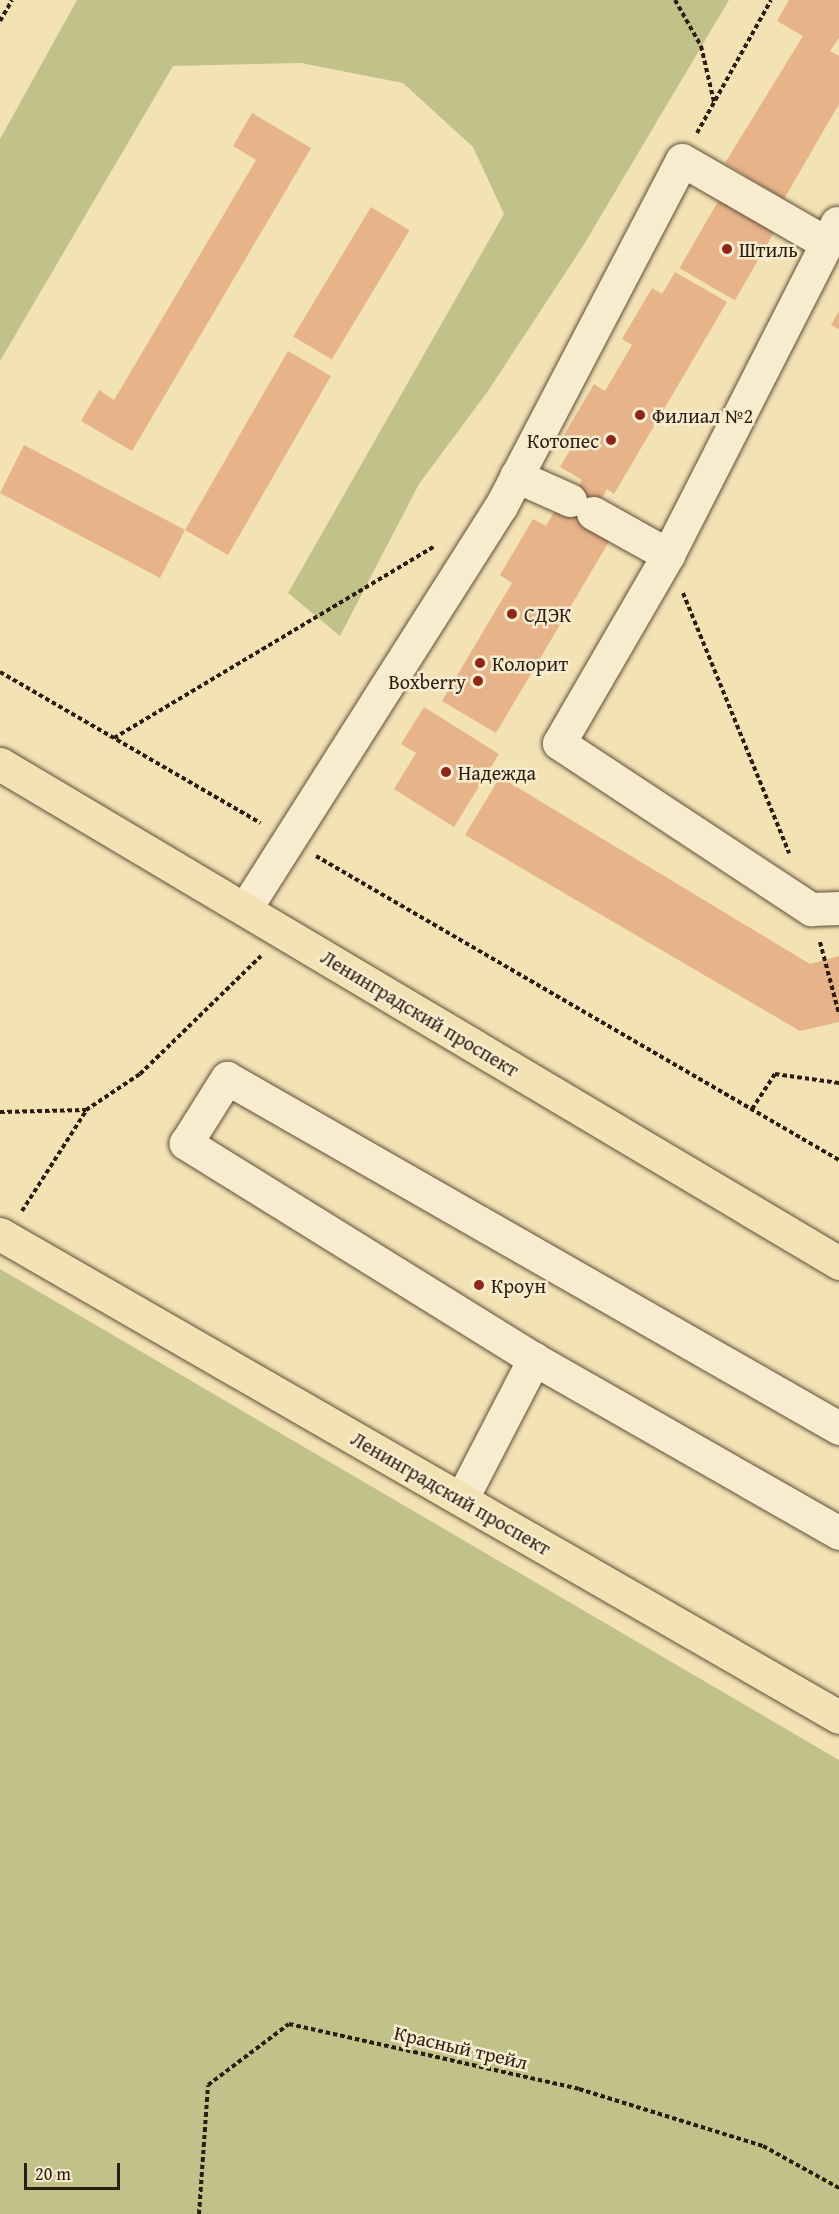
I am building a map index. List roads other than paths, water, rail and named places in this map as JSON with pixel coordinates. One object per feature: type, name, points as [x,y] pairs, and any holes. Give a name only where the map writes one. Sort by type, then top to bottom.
[{"type":"main road","name":"Ленинградский проспект","points":[[0,764],[286,932],[839,1263]]},
{"type":"main road","name":"Ленинградский проспект","points":[[3,1236],[462,1498],[839,1717]]},
{"type":"lane","points":[[245,909],[516,476],[682,160],[836,227],[668,555],[559,743],[825,909]]},
{"type":"lane","points":[[516,476],[581,507],[668,555]]},
{"type":"lane","points":[[839,1428],[227,1078],[186,1143],[534,1359],[839,1533]]},
{"type":"lane","points":[[462,1498],[534,1359]]},
{"type":"place","name":"Штиль","points":[[727,249]]},
{"type":"place","name":"Филиал №2","points":[[640,415]]},
{"type":"place","name":"Котопес","points":[[611,440]]},
{"type":"place","name":"СДЭК","points":[[512,614]]},
{"type":"place","name":"Колорит","points":[[480,663]]},
{"type":"place","name":"Boxberry","points":[[478,681]]},
{"type":"place","name":"Надежда","points":[[446,772]]},
{"type":"place","name":"Кроун","points":[[479,1285]]}]
